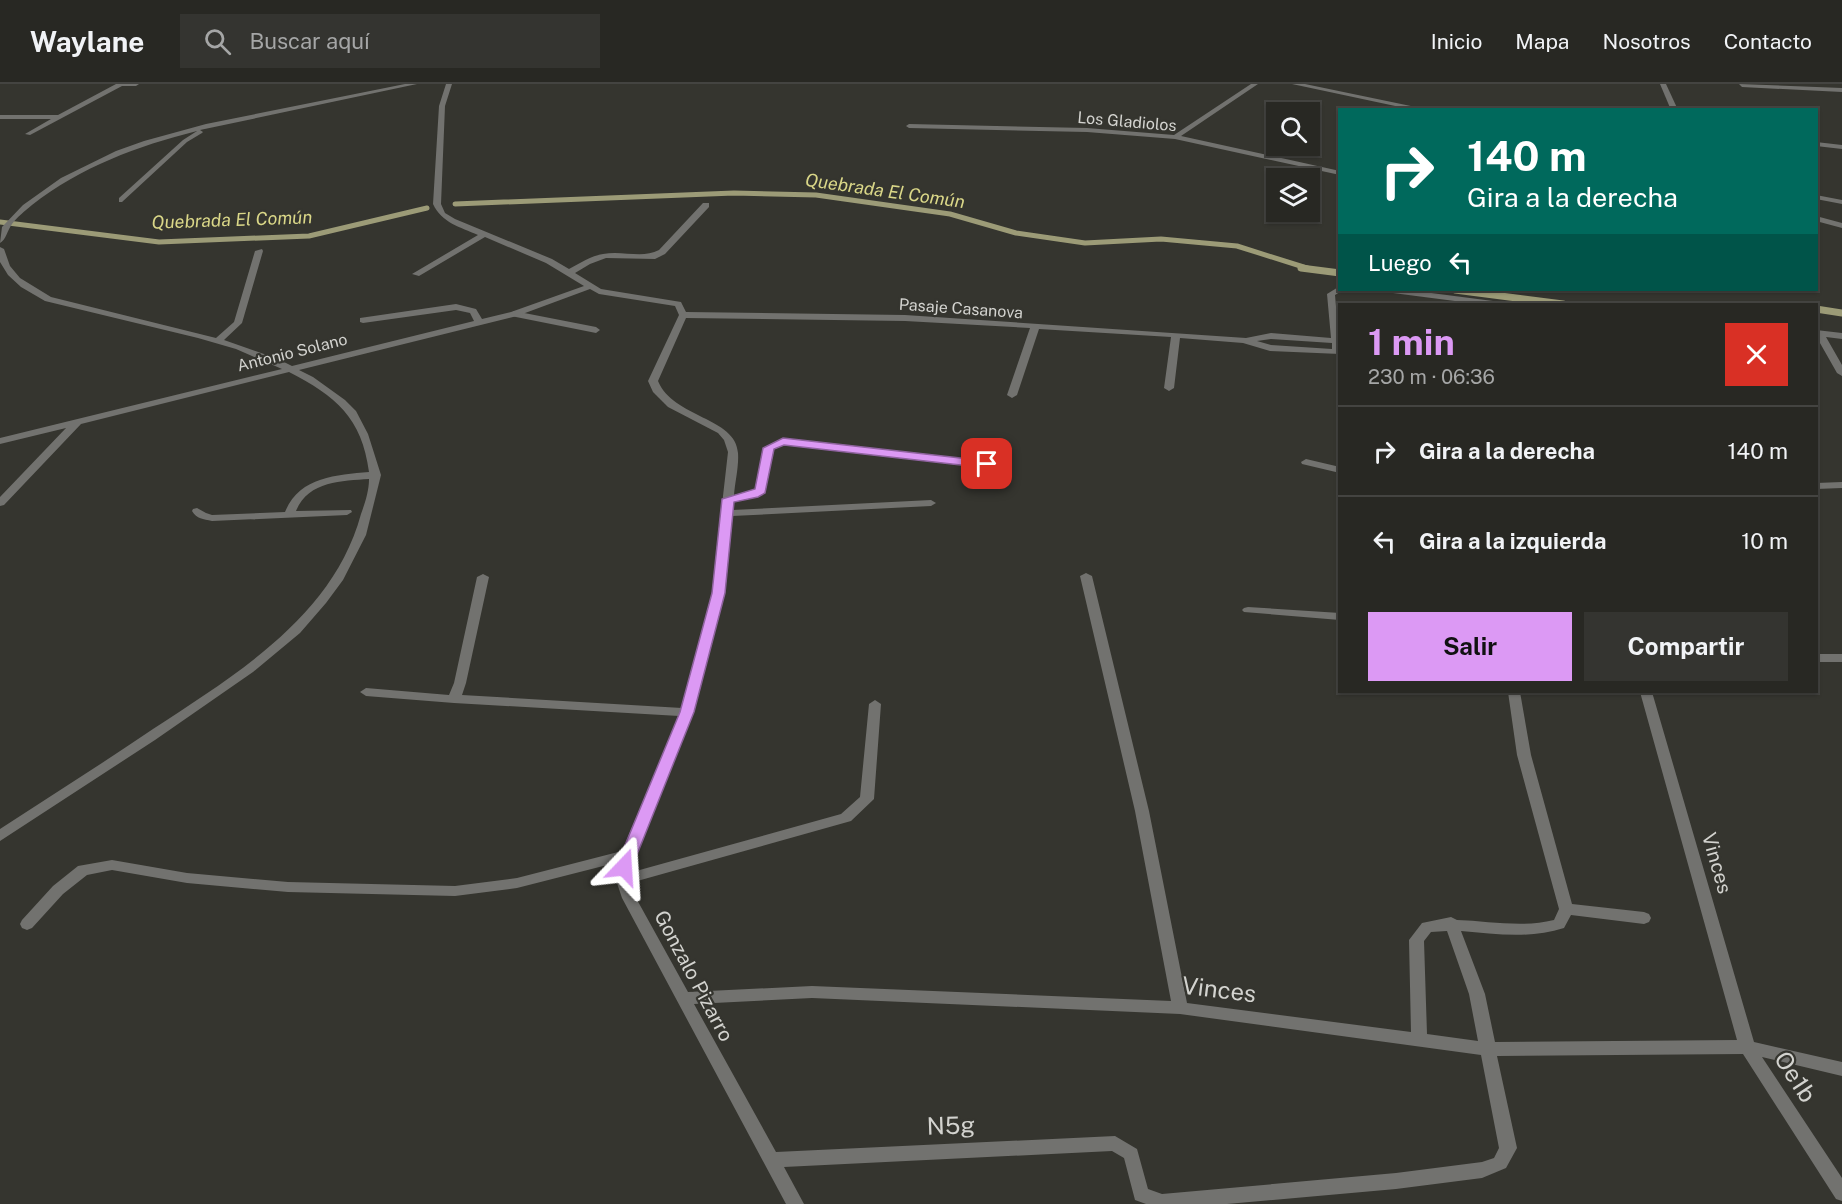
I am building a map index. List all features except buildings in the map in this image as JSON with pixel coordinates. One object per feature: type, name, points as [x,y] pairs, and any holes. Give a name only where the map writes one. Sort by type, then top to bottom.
[{"type":"street","points":[[28,134],[121,84],[136,84]]},
{"type":"street","points":[[0,241],[3,230],[14,216],[68,176],[126,149],[212,125],[414,84]]},
{"type":"street","points":[[449,84],[442,106],[437,204],[442,214],[452,221],[549,261],[588,286],[610,293],[672,302],[681,307],[683,315],[653,381],[655,390],[666,401],[708,423],[729,439],[733,452],[718,593],[687,712],[627,855],[623,880],[846,818],[859,809],[867,799],[875,704]]},
{"type":"street","points":[[1175,137],[1254,84]]},
{"type":"street","points":[[1295,84],[1417,108]]},
{"type":"street","points":[[1663,84],[1675,108]]},
{"type":"street","points":[[1742,85],[1842,90]]},
{"type":"street","points":[[0,117],[60,117]]},
{"type":"street","points":[[122,200],[185,141],[212,125]]},
{"type":"street","name":"Los Gladiolos","points":[[909,126],[1087,130],[1175,137],[1338,173]]},
{"type":"street","points":[[1818,144],[1842,147]]},
{"type":"street","points":[[1818,197],[1842,202]]},
{"type":"street","points":[[568,273],[587,262],[605,256],[652,257],[662,252],[706,205]]},
{"type":"street","points":[[1818,219],[1842,226]]},
{"type":"street","points":[[416,274],[485,234]]},
{"type":"street","points":[[0,249],[9,273],[23,285],[48,299],[219,340],[288,369],[344,404],[366,438],[376,474],[363,532],[345,568],[320,603],[286,637],[236,678],[0,836]]},
{"type":"street","points":[[219,340],[238,323],[258,251]]},
{"type":"street","name":"Antonio Solano","points":[[0,441],[478,321],[514,314],[588,286]]},
{"type":"street","points":[[1240,340],[1270,348],[1337,352],[1331,294],[1338,289]]},
{"type":"street","points":[[1400,291],[1486,303]]},
{"type":"street","points":[[363,320],[456,307],[472,311],[478,321]]},
{"type":"street","points":[[514,314],[596,330]]},
{"type":"street","name":"Pasaje Casanova","points":[[683,315],[905,318],[1240,340]]},
{"type":"street","points":[[1012,395],[1035,327]]},
{"type":"street","points":[[1818,334],[1842,336]]},
{"type":"street","points":[[1818,334],[1842,373]]},
{"type":"street","points":[[1169,388],[1176,335]]},
{"type":"street","points":[[1240,340],[1271,336],[1335,340]]},
{"type":"street","points":[[0,503],[78,421]]},
{"type":"street","points":[[728,499],[754,495],[760,490],[768,448],[783,441],[987,464]]},
{"type":"street","points":[[1306,462],[1338,470]]},
{"type":"street","points":[[289,514],[299,494],[314,484],[376,474]]},
{"type":"street","points":[[1818,486],[1842,485]]},
{"type":"street","points":[[727,513],[931,502]]},
{"type":"street","points":[[197,511],[202,516],[212,518],[347,512]]},
{"type":"street","points":[[1086,576],[1142,812],[1180,1008]]},
{"type":"street","points":[[454,699],[460,683],[483,577]]},
{"type":"street","points":[[1248,610],[1338,617]]},
{"type":"street","points":[[1818,658],[1842,658]]},
{"type":"street","points":[[366,692],[687,712]]},
{"type":"street","points":[[1419,1041],[1416,940],[1427,927],[1451,923],[1542,930],[1559,924],[1566,909],[1524,755],[1514,693]]},
{"type":"street","name":"Vinces","points":[[1646,693],[1748,1047]]},
{"type":"street","points":[[27,924],[58,890],[83,870],[112,865],[187,878],[288,887],[455,891],[517,883],[627,855]]},
{"type":"street","name":"Gonzalo Pizarro","points":[[623,880],[629,898],[795,1204]]},
{"type":"street","points":[[1566,909],[1644,918]]},
{"type":"street","points":[[1451,923],[1477,994],[1489,1049]]},
{"type":"street","name":"Vinces","points":[[684,998],[812,992],[1180,1008],[1489,1049],[1748,1047],[1842,1069]]},
{"type":"street","name":"Oe1b","points":[[1748,1047],[1842,1193]]},
{"type":"street","name":"N5g","points":[[771,1160],[1115,1143],[1131,1154],[1141,1194],[1162,1202],[1396,1181],[1482,1170],[1500,1163],[1508,1148],[1489,1049]]},
{"type":"waterway","name":"Quebrada El Común","points":[[455,204],[734,193],[816,195],[950,214],[1016,233],[1085,243],[1161,239],[1237,246],[1310,269]]},
{"type":"waterway","name":"Quebrada El Común","points":[[0,222],[159,242],[309,236],[427,208]]},
{"type":"waterway","name":"Quebrada El Común","points":[[1301,268],[1338,273]]},
{"type":"waterway","name":"Quebrada El Común","points":[[1463,291],[1555,303]]},
{"type":"waterway","name":"Quebrada El Común","points":[[1818,309],[1842,313]]},
{"type":"route","points":[[624,867],[687,712],[718,593],[728,499],[754,495],[760,490],[768,448],[783,441],[987,464]]}]
